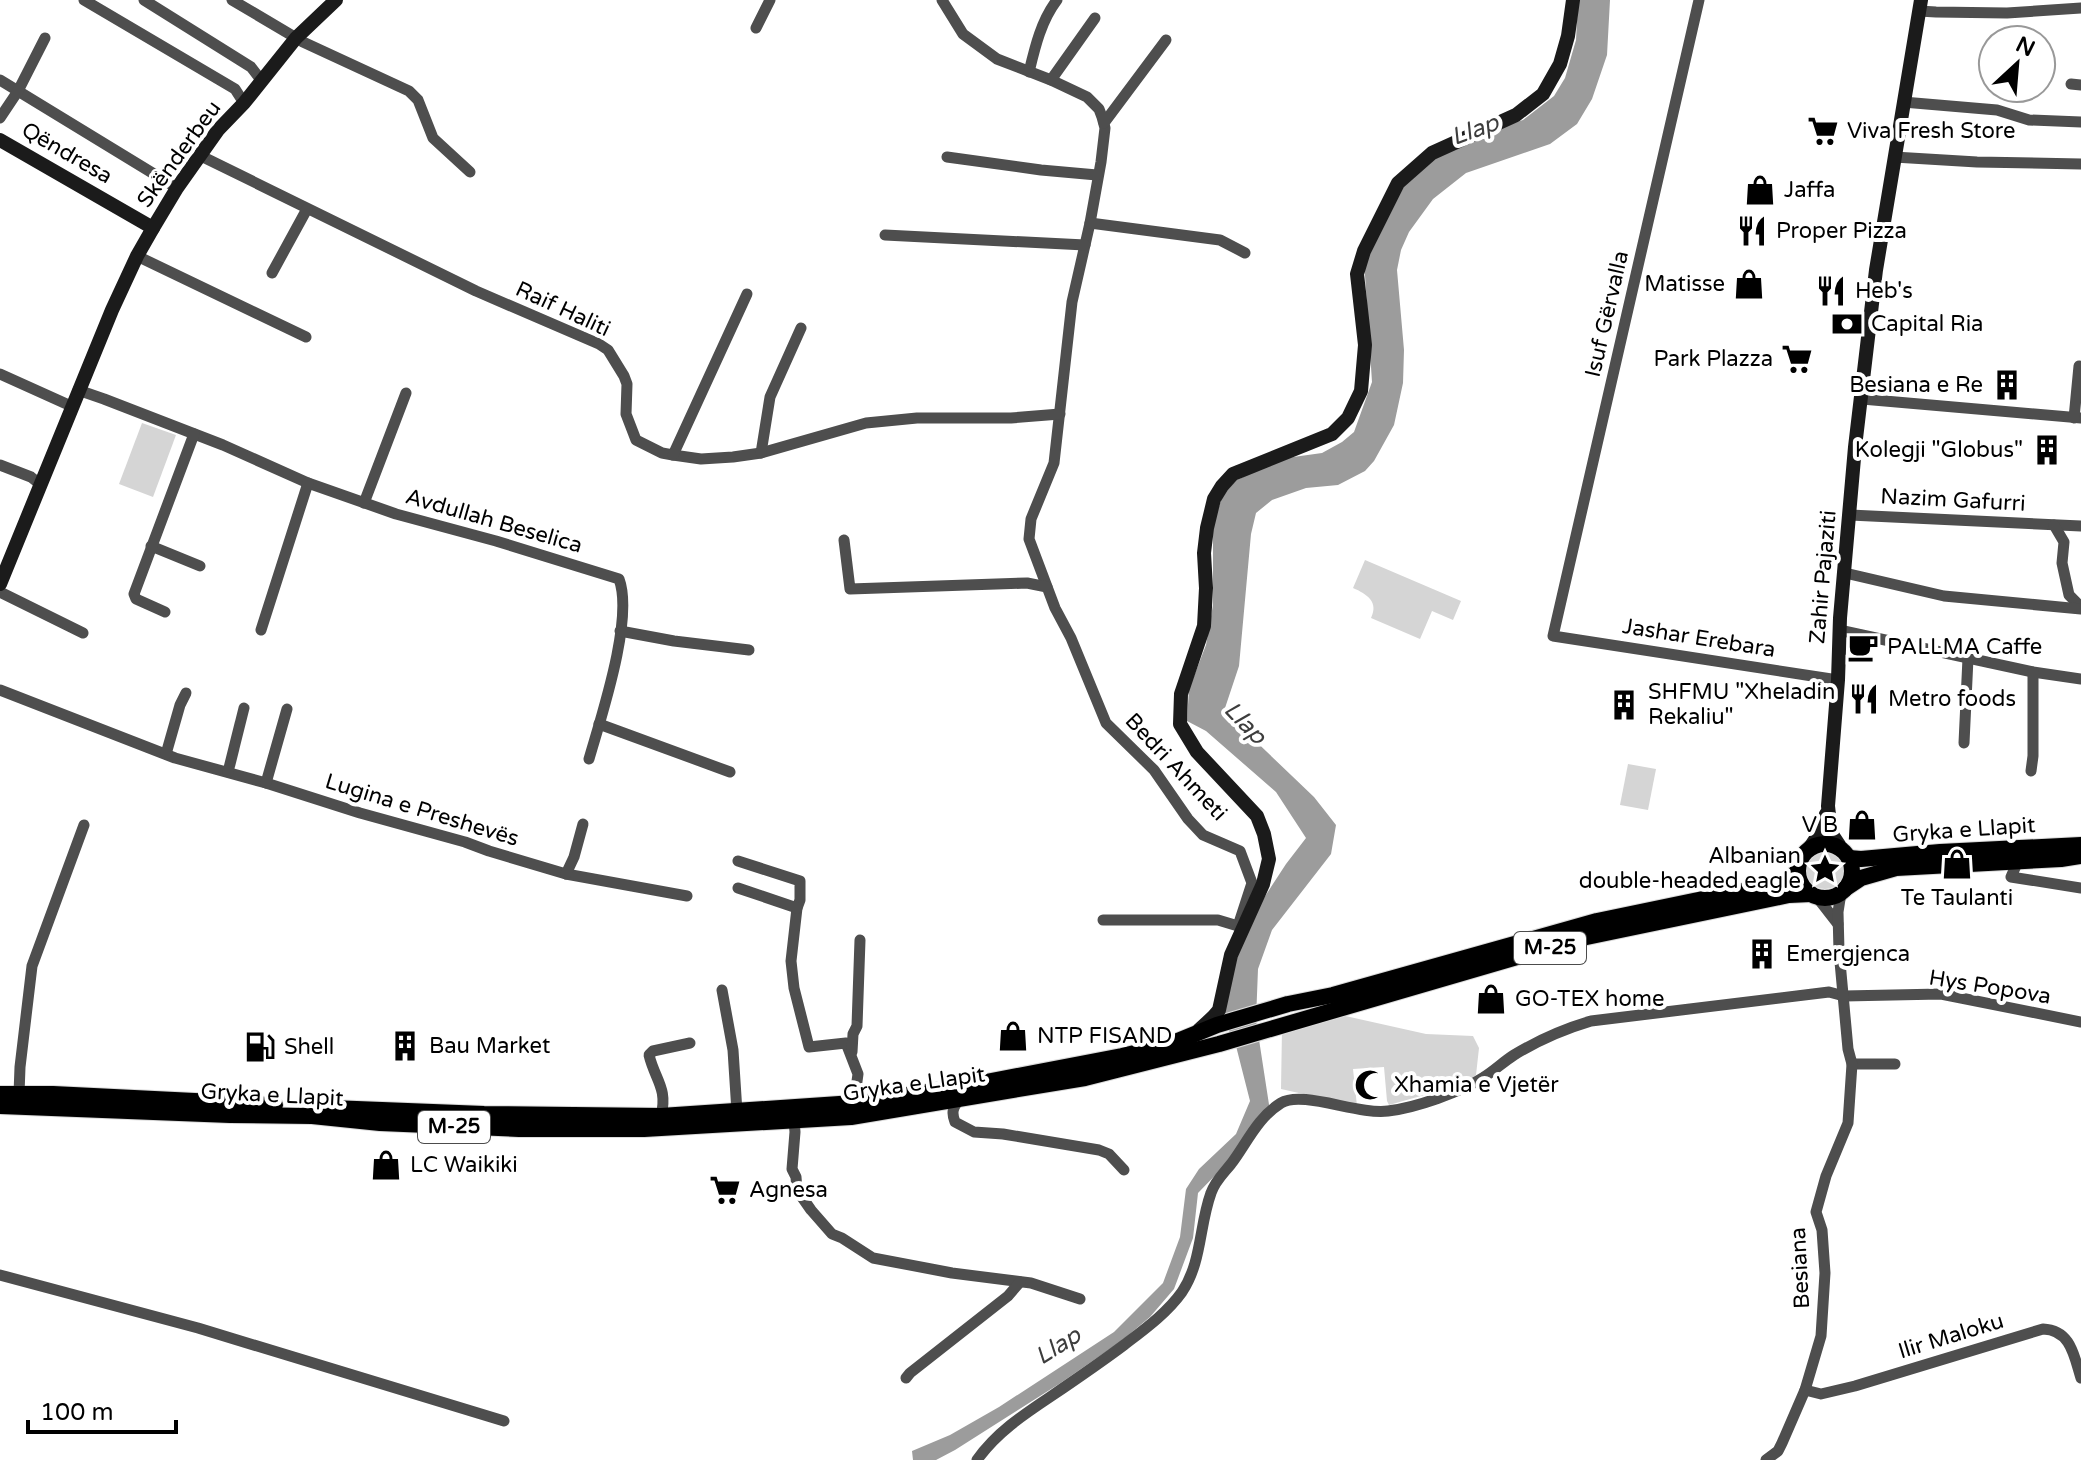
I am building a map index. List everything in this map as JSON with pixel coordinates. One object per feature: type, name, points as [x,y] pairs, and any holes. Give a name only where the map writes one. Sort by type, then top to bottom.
[{"type":"main road","name":"Skënderbeu","points":[[0,584],[112,310],[153,228],[218,130],[296,38],[336,0]]},
{"type":"main road","points":[[1211,1023],[1219,1010],[1231,955],[1263,884],[1269,859],[1257,816],[1197,752],[1180,724],[1181,694],[1204,626],[1204,553],[1214,499],[1233,474],[1332,434],[1348,418],[1361,391],[1365,345],[1357,274],[1364,251],[1398,183],[1432,153],[1516,115],[1543,94],[1560,64],[1573,0]]},
{"type":"main road","name":"Zahir Pajaziti","points":[[1845,853],[1831,833],[1828,806],[1855,447],[1876,270],[1920,5]]},
{"type":"main road","name":"Qëndresa","points":[[0,140],[153,228]]},
{"type":"main road","name":"Zahir Pajaziti","points":[[1809,849],[1823,824],[1828,806]]},
{"type":"main road","points":[[1814,895],[1802,885],[1798,872],[1800,859],[1809,849],[1822,843],[1832,844],[1845,853],[1852,870],[1843,891]]},
{"type":"main road","name":"Gryka e Llapit","points":[[1845,853],[1861,859],[2081,845]]},
{"type":"main road","name":"Gryka e Llapit","points":[[1843,891],[1861,878],[1896,868],[2081,856]]},
{"type":"main road","name":"Gryka e Llapit","points":[[0,1094],[484,1114],[661,1116],[908,1101],[959,1094],[1168,1045],[1192,1036],[1211,1023],[1333,995],[1597,921],[1780,883],[1798,872]]},
{"type":"main road","name":"M-25","points":[[1814,895],[1829,897],[1843,891]]},
{"type":"main road","name":"Gryka e Llapit","points":[[959,1094],[999,1093],[1085,1078],[1219,1044],[1582,938],[1789,895],[1814,895]]},
{"type":"main road","name":"Gryka e Llapit","points":[[0,1106],[312,1116],[380,1123],[504,1128],[644,1129],[851,1117],[908,1101]]},
{"type":"street","points":[[84,0],[235,89],[244,103]]},
{"type":"street","points":[[144,0],[251,67],[261,80]]},
{"type":"street","points":[[232,0],[296,38],[409,91],[418,100],[433,138],[470,172]]},
{"type":"street","points":[[756,28],[770,0]]},
{"type":"street","points":[[942,0],[963,34],[997,59],[1087,97],[1099,109],[1104,123]]},
{"type":"street","points":[[1029,72],[1049,6],[1057,0]]},
{"type":"street","name":"Isuf Gërvalla","points":[[1553,636],[1699,0]]},
{"type":"street","points":[[1920,5],[2007,13],[2081,8]]},
{"type":"street","points":[[1051,80],[1095,18]]},
{"type":"street","points":[[0,118],[18,91],[45,38]]},
{"type":"street","points":[[1104,123],[1166,40]]},
{"type":"street","points":[[0,80],[177,188]]},
{"type":"street","points":[[1903,102],[1997,110],[2029,120],[2081,122]]},
{"type":"street","name":"Bedri Ahmeti","points":[[1103,920],[1218,920],[1238,926],[1252,883],[1240,851],[1203,835],[1154,770],[1106,723],[1029,539],[1031,519],[1054,463],[1072,302],[1101,162],[1104,123]]},
{"type":"street","name":"Raif Haliti","points":[[199,155],[476,291],[599,344],[608,350],[624,376],[627,384],[626,414],[636,440],[662,453],[701,459],[761,453],[866,423],[917,418],[1011,418],[1060,414]]},
{"type":"street","points":[[947,157],[1097,175]]},
{"type":"street","points":[[1894,157],[2081,164]]},
{"type":"street","points":[[272,273],[307,209]]},
{"type":"street","points":[[1090,223],[1220,240],[1245,253]]},
{"type":"street","points":[[885,235],[1085,245]]},
{"type":"street","points":[[137,256],[306,337]]},
{"type":"street","points":[[673,455],[747,294]]},
{"type":"street","points":[[761,453],[770,397],[801,328]]},
{"type":"street","points":[[1862,399],[2078,418],[2079,366]]},
{"type":"street","points":[[0,374],[71,406]]},
{"type":"street","name":"Avdullah Beselica","points":[[78,390],[364,503],[619,579],[623,589],[620,631],[612,678],[589,759]]},
{"type":"street","points":[[364,503],[406,393]]},
{"type":"street","points":[[165,612],[136,599],[134,594],[194,434]]},
{"type":"street","points":[[0,465],[31,477],[41,485]]},
{"type":"street","points":[[261,630],[308,483]]},
{"type":"street","name":"Nazim Gafurri","points":[[1850,515],[2081,526]]},
{"type":"street","name":"Nazim Gafurri","points":[[2054,525],[2064,542],[2062,563],[2069,595],[2081,608]]},
{"type":"street","points":[[844,540],[850,589],[1027,583],[1047,587]]},
{"type":"street","points":[[151,546],[200,566]]},
{"type":"street","points":[[1845,573],[1944,596],[2081,608]]},
{"type":"street","points":[[0,592],[83,633]]},
{"type":"street","points":[[1839,630],[2033,672],[2081,679]]},
{"type":"street","points":[[620,631],[749,650]]},
{"type":"street","name":"Jashar Erebara","points":[[1553,636],[1838,680]]},
{"type":"street","points":[[1964,743],[1968,658]]},
{"type":"street","points":[[2031,771],[2033,672]]},
{"type":"street","name":"Lugina e Preshevës","points":[[0,690],[166,754],[360,813],[566,874],[687,896]]},
{"type":"street","points":[[166,754],[186,693]]},
{"type":"street","points":[[228,772],[244,708]]},
{"type":"street","points":[[266,783],[287,709]]},
{"type":"street","points":[[599,724],[730,772]]},
{"type":"street","points":[[566,874],[583,824]]},
{"type":"street","points":[[19,1094],[32,966],[84,825]]},
{"type":"street","points":[[738,861],[800,881],[791,961],[794,988],[809,1047],[846,1043],[858,1074],[854,1103]]},
{"type":"street","name":"Gryka e Llapit","points":[[2018,861],[2011,877],[2081,888]]},
{"type":"street","points":[[738,888],[797,908]]},
{"type":"street","name":"Besiana","points":[[1766,1460],[1778,1451],[1782,1443],[1805,1390],[1821,1336],[1825,1295],[1822,1230],[1816,1212],[1826,1176],[1848,1123],[1852,1064],[1848,1049],[1838,925],[1843,891]]},
{"type":"street","points":[[1814,895],[1838,925]]},
{"type":"street","points":[[852,1060],[857,1026],[860,940]]},
{"type":"street","points":[[722,990],[733,1050],[737,1112]]},
{"type":"street","name":"Hys Popova","points":[[977,1460],[997,1437],[1029,1412],[1143,1331],[1182,1292],[1196,1259],[1216,1182],[1256,1125],[1281,1103],[1303,1099],[1358,1111],[1387,1111],[1446,1095],[1482,1079],[1514,1056],[1566,1028],[1591,1021],[1829,992],[1844,996],[1941,994],[2081,1022]]},
{"type":"street","points":[[661,1116],[663,1093],[649,1055],[653,1051],[690,1043]]},
{"type":"street","points":[[1852,1064],[1895,1064]]},
{"type":"street","points":[[959,1094],[952,1115],[955,1122],[974,1132],[1099,1150],[1109,1154],[1124,1170]]},
{"type":"street","points":[[794,1120],[792,1169],[797,1190],[832,1234],[873,1258],[952,1273],[1031,1283],[1080,1299]]},
{"type":"street","points":[[0,1275],[198,1328],[504,1421]]},
{"type":"street","points":[[906,1378],[1008,1296],[1020,1282]]},
{"type":"street","name":"Ilir Maloku","points":[[1805,1390],[1821,1394],[1855,1386],[2043,1329],[2054,1329],[2065,1337],[2081,1378]]},
{"type":"shaded area","points":[[1578,0],[1610,0],[1607,55],[1592,99],[1577,124],[1550,144],[1466,173],[1433,199],[1409,232],[1401,250],[1397,270],[1404,350],[1403,383],[1394,425],[1374,461],[1365,471],[1338,485],[1306,488],[1272,500],[1256,513],[1251,534],[1239,666],[1224,711],[1314,797],[1336,825],[1331,854],[1272,930],[1258,969],[1256,1020],[1270,1111],[1264,1125],[1198,1193],[1193,1238],[1174,1289],[1150,1317],[1059,1384],[955,1450],[936,1460],[913,1460],[912,1451],[950,1435],[999,1407],[1114,1332],[1163,1283],[1180,1237],[1186,1189],[1199,1169],[1236,1134],[1250,1101],[1236,1046],[1223,1018],[1230,965],[1245,927],[1306,838],[1276,792],[1206,731],[1187,721],[1189,689],[1206,645],[1213,605],[1213,525],[1223,494],[1237,480],[1279,459],[1322,453],[1354,432],[1372,382],[1364,260],[1402,179],[1463,139],[1523,120],[1554,96],[1565,78],[1576,40]]},
{"type":"shaded area","points":[[142,423],[176,435],[153,497],[119,484]]},
{"type":"shaded area","points":[[1365,560],[1461,601],[1453,620],[1432,611],[1420,639],[1371,618],[1373,603],[1353,588]]},
{"type":"shaded area","points":[[1628,764],[1656,769],[1648,810],[1620,805]]},
{"type":"shaded area","points":[[1825,851],[1839,856],[1844,870],[1839,884],[1825,889],[1811,884],[1806,870],[1811,856]]},
{"type":"shaded area","points":[[1332,1013],[1426,1034],[1473,1036],[1479,1048],[1476,1075],[1463,1084],[1389,1105],[1384,1067],[1353,1069],[1357,1106],[1281,1089],[1282,1029]]},
{"type":"place","name":"Viva Fresh Store","points":[[1823,131]]},
{"type":"place","name":"Jaffa","points":[[1760,190]]},
{"type":"place","name":"Proper Pizza","points":[[1752,231]]},
{"type":"place","name":"Matisse","points":[[1749,284]]},
{"type":"place","name":"Heb's","points":[[1831,291]]},
{"type":"place","name":"Capital Ria","points":[[1847,324]]},
{"type":"place","name":"Park Plazza","points":[[1797,359]]},
{"type":"place","name":"Besiana e Re","points":[[2007,385]]},
{"type":"place","name":"Kolegji \"Globus\"","points":[[2047,450]]},
{"type":"place","name":"PALLMA Caffe","points":[[1863,647]]},
{"type":"place","name":"Metro foods","points":[[1864,699]]},
{"type":"place","name":"SHFMU \"Xheladin Rekaliu\"","points":[[1624,705]]},
{"type":"place","name":"V B","points":[[1862,825]]},
{"type":"place","name":"Te Taulanti","points":[[1957,864]]},
{"type":"place","name":"Albanian double-headed eagle","points":[[1825,869]]},
{"type":"place","name":"Emergjenca","points":[[1762,954]]},
{"type":"place","name":"GO-TEX home","points":[[1491,999]]},
{"type":"place","name":"NTP FISAND","points":[[1013,1036]]},
{"type":"place","name":"Bau Market","points":[[405,1046]]},
{"type":"place","name":"Shell","points":[[260,1047]]},
{"type":"place","name":"Xhamia e Vjetër","points":[[1370,1085]]},
{"type":"place","name":"LC Waikiki","points":[[386,1165]]},
{"type":"place","name":"Agnesa","points":[[725,1190]]},
{"type":"water label","name":"Llap","points":[[1475,130]]},
{"type":"water label","name":"Llap","points":[[1245,723]]},
{"type":"water label","name":"Llap","points":[[1058,1346]]}]
